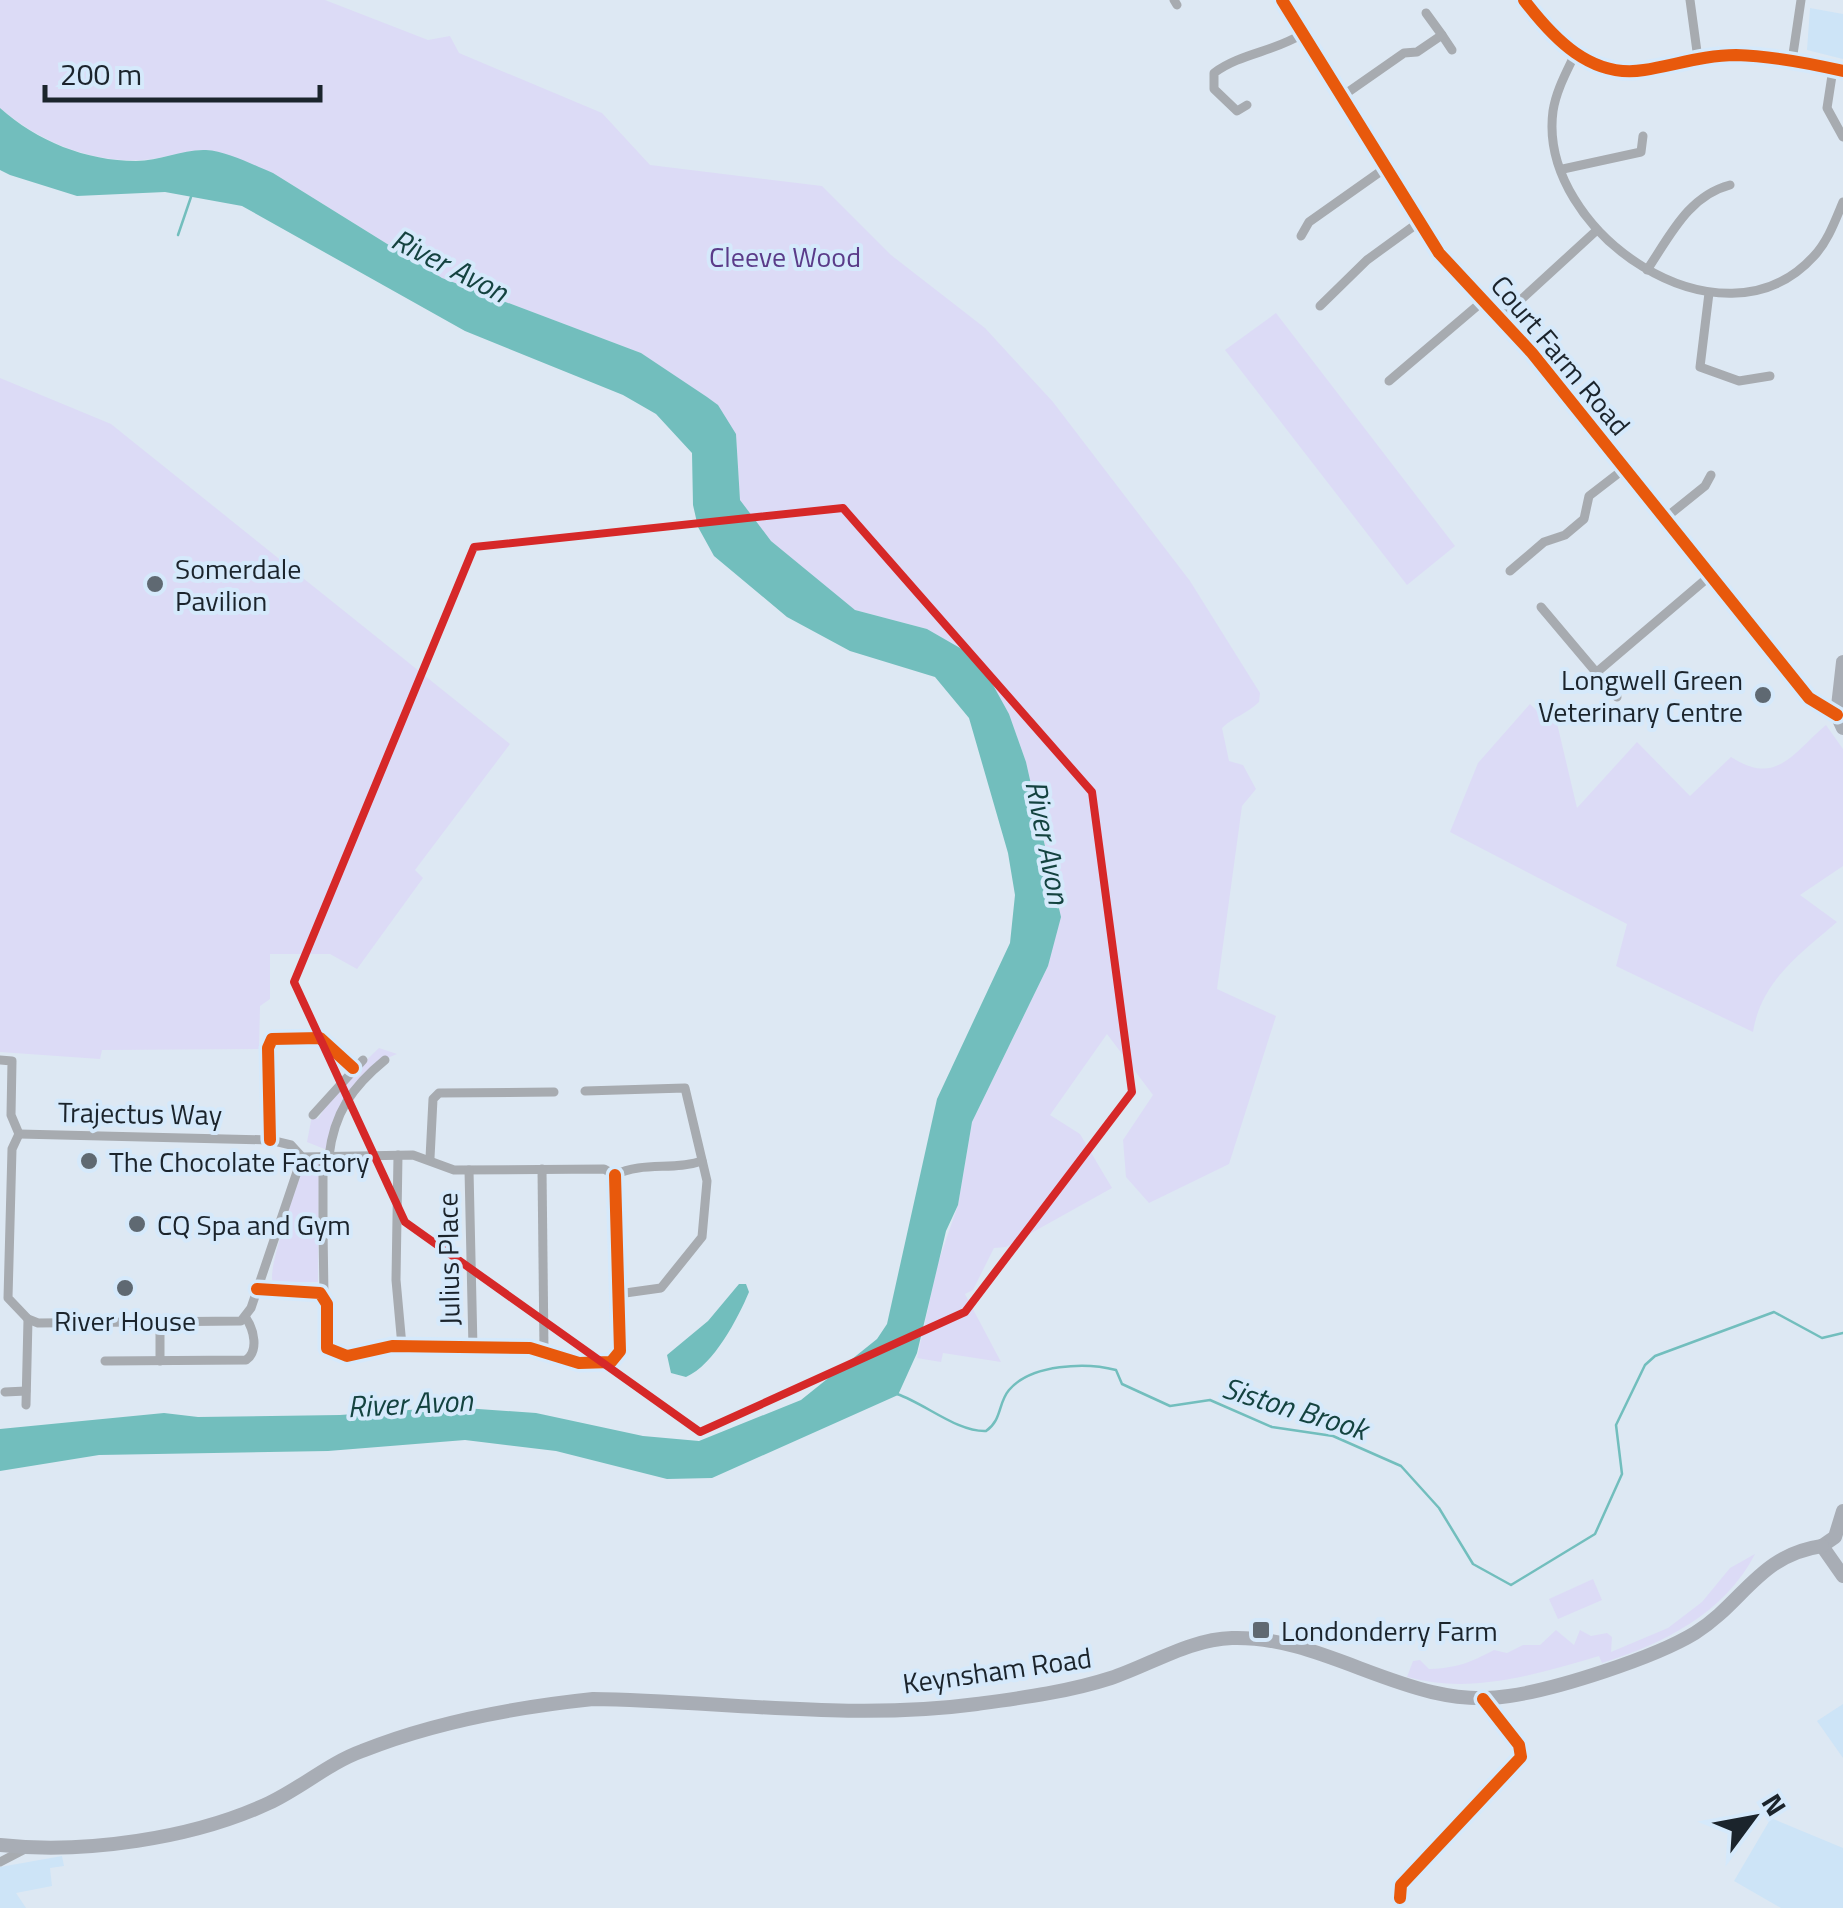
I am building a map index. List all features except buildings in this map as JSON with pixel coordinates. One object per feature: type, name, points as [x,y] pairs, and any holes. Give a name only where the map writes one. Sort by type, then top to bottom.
[{"type":"main road","points":[[1840,722],[1843,662]]},
{"type":"main road","points":[[1843,1511],[1826,1555],[1839,1555],[1843,1576]]},
{"type":"main road","name":"Keynsham Road","points":[[0,1845],[27,1848],[184,1829],[268,1803],[366,1749],[524,1708],[593,1699],[928,1710],[1098,1682],[1200,1643],[1230,1638],[1274,1642],[1414,1689],[1483,1700],[1542,1688],[1675,1643],[1710,1622],[1781,1556],[1834,1542]]},
{"type":"street","name":"Court Farm Road","points":[[1282,0],[1418,223],[1814,704],[1840,722]]},
{"type":"street","points":[[1524,0],[1553,37],[1575,54],[1604,66],[1638,71],[1698,58],[1735,55],[1838,70],[1827,108],[1843,137]]},
{"type":"street","points":[[1690,0],[1698,58]]},
{"type":"street","points":[[1792,61],[1801,0]]},
{"type":"street","points":[[1426,13],[1452,50]]},
{"type":"street","points":[[1247,106],[1234,116],[1214,89],[1214,73],[1239,58],[1272,52],[1302,34]]},
{"type":"street","points":[[1340,96],[1404,53],[1417,52],[1442,35]]},
{"type":"street","points":[[1575,54],[1553,114],[1563,169],[1597,230],[1647,270],[1673,284],[1709,293],[1751,290],[1798,270],[1826,240],[1843,202]]},
{"type":"street","points":[[1563,169],[1642,152],[1644,136]]},
{"type":"street","points":[[1301,236],[1309,222],[1384,168]]},
{"type":"street","points":[[1708,178],[1712,190]]},
{"type":"street","points":[[1647,270],[1692,204],[1712,190],[1730,185]]},
{"type":"street","points":[[1320,306],[1367,260],[1418,223]]},
{"type":"street","points":[[1500,319],[1597,230]]},
{"type":"street","points":[[1709,293],[1700,367],[1722,378],[1758,384],[1770,376]]},
{"type":"street","points":[[1389,381],[1484,301]]},
{"type":"street","points":[[1510,570],[1544,542],[1565,534],[1584,520],[1589,496],[1624,469]]},
{"type":"street","points":[[1664,519],[1710,489],[1711,475]]},
{"type":"street","points":[[1597,672],[1711,575]]},
{"type":"street","points":[[1541,607],[1617,697]]},
{"type":"street","points":[[270,1140],[268,1048],[272,1040],[320,1038],[354,1068]]},
{"type":"street","points":[[0,1060],[12,1061],[11,1115],[19,1134]]},
{"type":"street","points":[[313,1116],[362,1060]]},
{"type":"street","points":[[385,1060],[359,1082],[341,1108],[326,1156],[324,1296],[327,1348],[332,1354],[366,1355],[402,1346],[544,1350],[579,1363],[616,1358],[620,1351],[615,1175]]},
{"type":"street","points":[[586,1091],[685,1088],[702,1161],[708,1204],[696,1250],[656,1292],[618,1294]]},
{"type":"street","points":[[430,1158],[434,1099],[440,1093],[554,1092]]},
{"type":"street","name":"Trajectus Way","points":[[28,1319],[4,1300],[12,1229],[12,1149],[19,1134],[270,1140],[291,1145],[302,1156]]},
{"type":"street","points":[[398,1154],[396,1280],[402,1346]]},
{"type":"street","points":[[26,1405],[28,1319],[160,1323],[235,1322],[246,1318],[302,1156],[398,1154],[430,1158],[447,1168],[604,1169],[615,1175],[636,1167],[702,1161]]},
{"type":"street","points":[[542,1169],[544,1350]]},
{"type":"street","name":"Julius Place","points":[[469,1170],[472,1348]]},
{"type":"street","points":[[0,1230],[12,1229]]},
{"type":"street","points":[[258,1289],[324,1296]]},
{"type":"street","points":[[105,1361],[249,1359],[253,1332],[246,1318]]},
{"type":"street","points":[[160,1323],[160,1361]]},
{"type":"street","points":[[6,1392],[26,1391]]},
{"type":"street","points":[[1400,1898],[1401,1885],[1521,1756],[1519,1746],[1483,1700]]},
{"type":"street","name":"Keynsham Road","points":[[0,1862],[27,1848]]},
{"type":"highlighted area","points":[[843,508],[1092,792],[1132,1092],[965,1312],[700,1432],[405,1222],[294,982],[474,547]]},
{"type":"shaded area","points":[[1810,8],[1843,14],[1843,59],[1807,50]]},
{"type":"shaded area","points":[[0,108],[46,139],[99,157],[145,160],[206,150],[240,159],[273,173],[442,278],[641,353],[718,405],[736,434],[740,500],[771,541],[855,610],[927,629],[967,652],[987,674],[1009,714],[1026,762],[1061,917],[1048,966],[972,1122],[958,1205],[946,1231],[917,1353],[898,1395],[712,1478],[667,1479],[556,1451],[465,1440],[328,1451],[99,1455],[0,1471],[0,1429],[164,1413],[198,1417],[340,1415],[450,1407],[536,1413],[643,1436],[699,1441],[801,1400],[877,1339],[887,1324],[937,1099],[1010,943],[1015,895],[1008,853],[969,718],[935,677],[850,651],[787,617],[714,556],[698,527],[693,505],[692,453],[656,414],[623,395],[465,331],[242,206],[165,192],[77,196],[10,175],[0,170]]},
{"type":"shaded area","points":[[739,1284],[746,1284],[749,1292],[715,1352],[686,1377],[671,1373],[667,1355],[708,1321]]},
{"type":"shaded area","points":[[1843,1704],[1843,1758],[1817,1721]]},
{"type":"shaded area","points":[[1771,1818],[1843,1848],[1843,1908],[1781,1908],[1734,1881]]},
{"type":"shaded area","points":[[62,1856],[64,1866],[50,1868],[52,1886],[16,1893],[26,1908],[0,1908],[0,1867]]},
{"type":"green space","name":"Cleeve Wood","points":[[0,0],[325,0],[428,40],[450,36],[459,53],[602,113],[650,165],[822,186],[891,255],[985,328],[1053,402],[1190,581],[1260,693],[1259,702],[1222,728],[1229,761],[1243,765],[1256,789],[1242,806],[1217,989],[1276,1016],[1229,1164],[1149,1203],[1126,1177],[1123,1140],[1153,1095],[1107,1034],[1050,1115],[1080,1134],[1112,1188],[1006,1247],[994,1248],[973,1290],[965,1294],[1001,1362],[943,1353],[941,1362],[917,1358],[938,1263],[958,1205],[972,1122],[1048,966],[1060,909],[1026,762],[1009,714],[987,674],[967,652],[927,629],[855,610],[792,562],[755,525],[740,500],[736,434],[641,353],[442,278],[273,173],[236,158],[206,150],[152,159],[111,159],[71,149],[16,121],[0,108]]},
{"type":"green space","points":[[1276,313],[1455,546],[1407,585],[1225,350]]},
{"type":"green space","name":"Somerdale Pavilion","points":[[0,378],[111,424],[510,744],[415,870],[423,878],[357,969],[330,954],[270,954],[270,999],[260,1006],[259,1049],[102,1050],[100,1059],[0,1052]]},
{"type":"green space","points":[[1530,704],[1541,715],[1556,719],[1577,808],[1637,742],[1690,796],[1731,757],[1747,765],[1772,768],[1792,756],[1826,725],[1843,749],[1843,866],[1800,895],[1837,922],[1773,983],[1757,1014],[1753,1032],[1616,966],[1627,924],[1450,832],[1478,763]]},
{"type":"green space","points":[[379,1048],[397,1054],[370,1069],[348,1092],[334,1120],[327,1150],[307,1142],[312,1116],[318,1119],[335,1091]]},
{"type":"green space","points":[[305,1162],[319,1162],[318,1282],[273,1282],[278,1245]]},
{"type":"green space","points":[[1755,1554],[1727,1593],[1690,1624],[1625,1655],[1602,1663],[1599,1656],[1480,1683],[1431,1682],[1407,1677],[1413,1661],[1420,1660],[1429,1669],[1456,1666],[1494,1650],[1507,1653],[1523,1645],[1540,1645],[1556,1630],[1574,1645],[1580,1630],[1591,1636],[1607,1633],[1612,1637],[1611,1652],[1668,1628],[1702,1602],[1730,1568]]},
{"type":"green space","points":[[1593,1579],[1602,1600],[1558,1619],[1549,1599]]},
{"type":"waterway","points":[[178,235],[192,194]]},
{"type":"waterway","name":"Siston Brook","points":[[897,1394],[964,1427],[986,1431],[995,1422],[1009,1390],[1019,1381],[1045,1370],[1090,1366],[1116,1370],[1122,1384],[1170,1406],[1210,1400],[1272,1427],[1333,1436],[1401,1466],[1439,1508],[1473,1564],[1511,1585],[1595,1534],[1622,1474],[1616,1425],[1645,1365],[1655,1356],[1774,1312],[1822,1338],[1843,1333]]},
{"type":"cycle path","points":[[1282,0],[1439,253],[1532,353],[1809,698],[1837,715]]},
{"type":"cycle path","points":[[1524,0],[1575,53],[1607,68],[1644,70],[1736,55],[1790,60],[1843,71]]},
{"type":"cycle path","points":[[270,1140],[268,1048],[272,1039],[320,1038],[353,1068]]},
{"type":"cycle path","points":[[257,1289],[320,1293],[327,1304],[327,1348],[347,1356],[392,1346],[530,1348],[579,1363],[611,1362],[620,1351],[615,1175]]},
{"type":"cycle path","points":[[1400,1898],[1401,1885],[1521,1757],[1519,1745],[1483,1699]]},
{"type":"place","name":"Somerdale Pavilion","points":[[155,584]]},
{"type":"place","name":"Longwell Green Veterinary Centre","points":[[1763,695]]},
{"type":"place","name":"The Chocolate Factory","points":[[89,1161]]},
{"type":"place","name":"CQ Spa and Gym","points":[[137,1224]]},
{"type":"place","name":"River House","points":[[125,1288]]},
{"type":"place","name":"Londonderry Farm","points":[[1261,1630]]},
{"type":"water label","name":"River Avon","points":[[450,265]]},
{"type":"water label","name":"River Avon","points":[[1048,842]]},
{"type":"water label","name":"River Avon","points":[[410,1403]]}]
